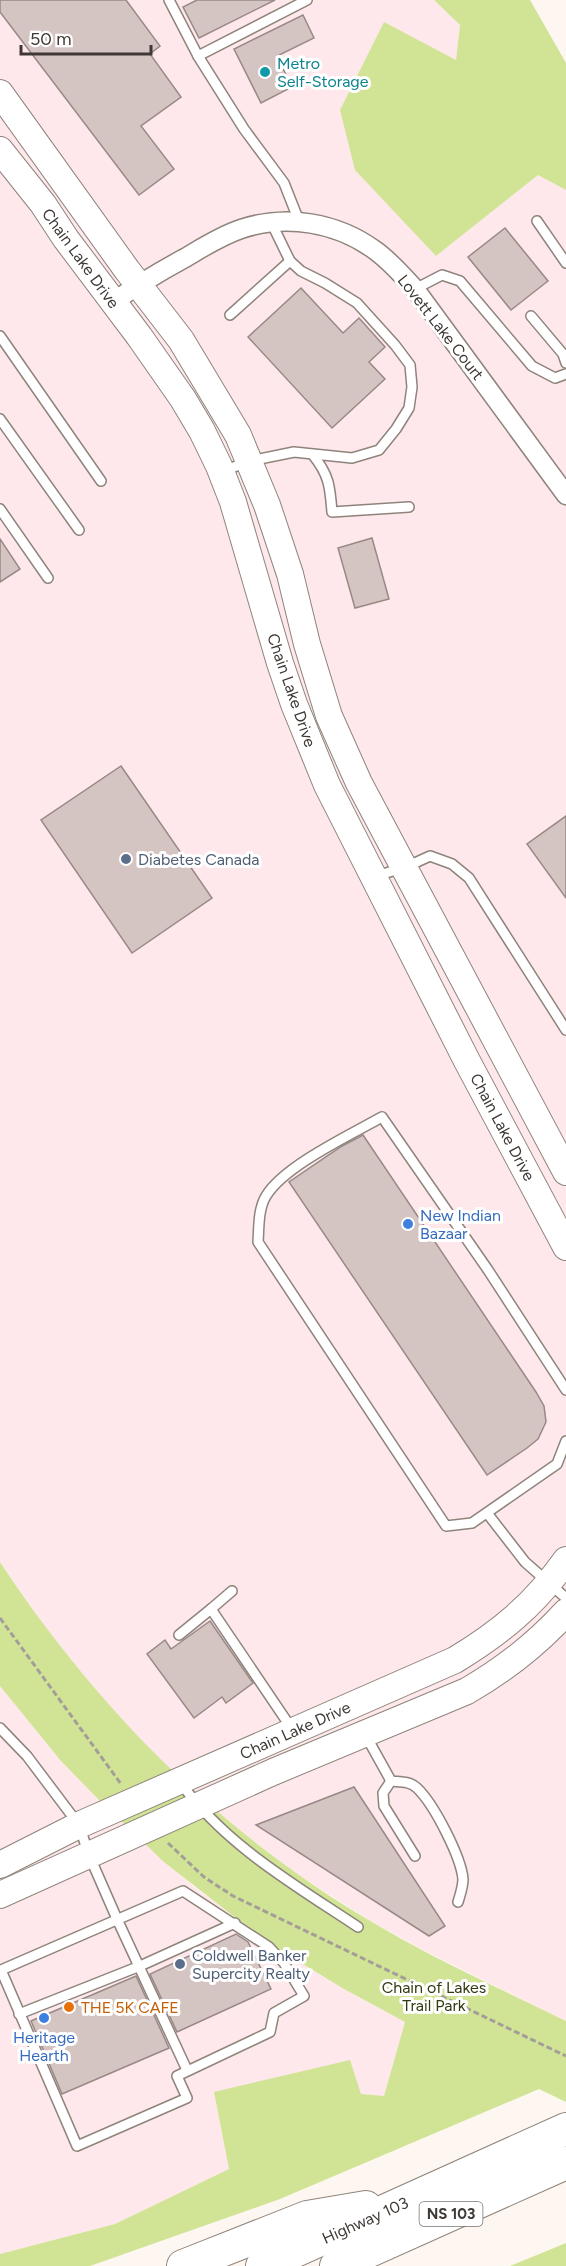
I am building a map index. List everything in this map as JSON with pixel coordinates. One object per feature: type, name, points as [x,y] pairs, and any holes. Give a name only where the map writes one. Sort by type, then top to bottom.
[{"type":"highway","name":"Highway 103","points":[[262,2266],[566,2129]]},
{"type":"highway","name":"Highway 103","points":[[336,2266],[566,2163]]},
{"type":"highway","points":[[183,2266],[307,2217],[411,2199]]},
{"type":"street","name":"Chain Lake Drive","points":[[0,93],[127,270],[181,340],[238,435],[267,505],[290,574],[307,644],[329,716],[360,783],[566,1172]]},
{"type":"street","name":"Chain Lake Drive","points":[[0,150],[43,204],[183,399],[202,431],[221,472],[246,541],[280,663],[327,784],[467,1061],[566,1247]]},
{"type":"street","name":"Lovett Lake Court","points":[[113,302],[139,284],[226,235],[256,225],[299,221],[334,229],[362,242],[388,260],[415,289],[563,485]]},
{"type":"street","name":"Chain Lake Drive","points":[[0,1894],[198,1807],[265,1759],[294,1731],[455,1660],[491,1638],[519,1614],[558,1591],[566,1560]]},
{"type":"street","name":"Chain Lake Drive","points":[[0,1866],[79,1825],[180,1782],[365,1733],[467,1691],[526,1652],[566,1612]]},
{"type":"lane","points":[[169,0],[198,56],[244,129],[284,183],[299,221]]},
{"type":"lane","points":[[198,56],[307,0]]},
{"type":"lane","points":[[537,221],[566,263]]},
{"type":"lane","points":[[221,472],[250,461],[294,452],[352,458],[379,450],[409,408],[412,387],[410,365],[357,303],[301,271],[290,261],[272,222]]},
{"type":"lane","points":[[230,315],[290,261]]},
{"type":"lane","points":[[415,289],[441,276],[460,281],[532,366],[555,378],[566,374]]},
{"type":"lane","points":[[531,316],[563,354],[566,363]]},
{"type":"lane","points":[[0,336],[101,482]]},
{"type":"lane","points":[[0,419],[79,530]]},
{"type":"lane","points":[[313,454],[325,469],[330,485],[332,512],[409,507]]},
{"type":"lane","points":[[0,509],[48,578]]},
{"type":"lane","points":[[374,876],[406,867],[430,856],[452,864],[469,878],[566,1030]]},
{"type":"lane","points":[[566,1390],[488,1270],[382,1117],[295,1167],[266,1196],[260,1212],[258,1242],[446,1526],[472,1523],[557,1464],[566,1441]]},
{"type":"lane","points":[[487,1513],[525,1562],[558,1591]]},
{"type":"lane","points":[[179,1635],[232,1591]]},
{"type":"lane","points":[[211,1609],[294,1731]]},
{"type":"lane","points":[[0,1728],[27,1756],[79,1825],[89,1855],[117,1919],[187,2070]]},
{"type":"lane","points":[[365,1733],[391,1781]]},
{"type":"lane","points":[[391,1781],[383,1793],[384,1806],[416,1856]]},
{"type":"lane","points":[[391,1781],[405,1782],[416,1787],[431,1805],[459,1859],[463,1882],[458,1902]]},
{"type":"lane","points":[[180,1782],[198,1807],[245,1850],[358,1927]]},
{"type":"lane","points":[[183,1891],[235,1923],[269,1947],[284,1963],[303,1996],[274,2013],[270,2032],[177,2076],[187,2098],[77,2146],[1,1970],[183,1891]]},
{"type":"lane","points":[[19,2014],[140,1966],[235,1923]]},
{"type":"path","points":[[0,1618],[133,1801]]},
{"type":"path","points":[[152,1826],[180,1857],[204,1877],[233,1896],[566,2056]]},
{"type":"shaded area","points":[[0,0],[434,0],[460,25],[456,60],[384,23],[436,256],[538,175],[566,190],[566,2021],[372,1922],[294,1872],[228,1821],[157,1757],[103,1699],[53,1638],[0,1562]]},
{"type":"shaded area","points":[[0,1686],[61,1761],[100,1801],[192,1885],[288,1955],[405,2022],[384,2096],[214,2092],[229,2169],[115,2224],[0,2254]]},
{"type":"green space","points":[[434,0],[530,0],[566,63],[566,190],[538,175],[436,256],[355,170],[340,110],[384,22],[456,60],[460,25]]},
{"type":"green space","name":"Chain of Lakes Trail Park","points":[[0,1562],[78,1668],[120,1717],[212,1807],[316,1886],[395,1936],[566,2021],[566,2102],[539,2089],[280,2199],[90,2266],[0,2266],[0,2254],[115,2224],[229,2169],[214,2092],[350,2060],[361,2094],[384,2096],[405,2022],[288,1955],[237,1919],[164,1862],[61,1761],[0,1686]]},
{"type":"green space","points":[[566,2243],[566,2266],[510,2266]]},
{"type":"building","points":[[0,0],[126,0],[160,46],[150,54],[181,97],[141,126],[174,169],[139,195],[0,12]]},
{"type":"building","points":[[197,0],[275,0],[199,38],[183,7]]},
{"type":"building","name":"Metro Self-Storage","points":[[303,15],[314,38],[277,56],[292,87],[261,103],[234,49]]},
{"type":"building","points":[[505,228],[548,281],[511,310],[468,257]]},
{"type":"building","points":[[301,288],[343,333],[359,318],[385,347],[369,362],[385,379],[332,428],[248,337]]},
{"type":"building","points":[[372,538],[389,599],[355,608],[338,548]]},
{"type":"building","points":[[0,539],[20,569],[0,582]]},
{"type":"building","name":"Diabetes Canada","points":[[121,766],[212,898],[132,953],[41,820]]},
{"type":"building","points":[[566,816],[566,898],[527,844]]},
{"type":"building","points":[[363,1135],[544,1406],[546,1422],[538,1439],[487,1475],[289,1182],[342,1146]]},
{"type":"building","points":[[210,1621],[253,1683],[226,1703],[222,1697],[194,1718],[147,1654],[165,1640],[171,1649]]},
{"type":"building","points":[[354,1787],[445,1926],[429,1936],[256,1825]]},
{"type":"building","points":[[236,1934],[248,1942],[271,1989],[177,2032],[150,1974]]},
{"type":"building","points":[[136,1976],[169,2048],[62,2094],[31,2021]]},
{"type":"place","name":"Metro Self-Storage","points":[[265,72]]},
{"type":"place","name":"Diabetes Canada","points":[[126,859]]},
{"type":"place","name":"New Indian Bazaar","points":[[408,1224]]},
{"type":"place","name":"Coldwell Banker Supercity Realty","points":[[180,1964]]},
{"type":"place","name":"THE 5K CAFE","points":[[69,2007]]},
{"type":"place","name":"Heritage Hearth","points":[[44,2018]]}]
